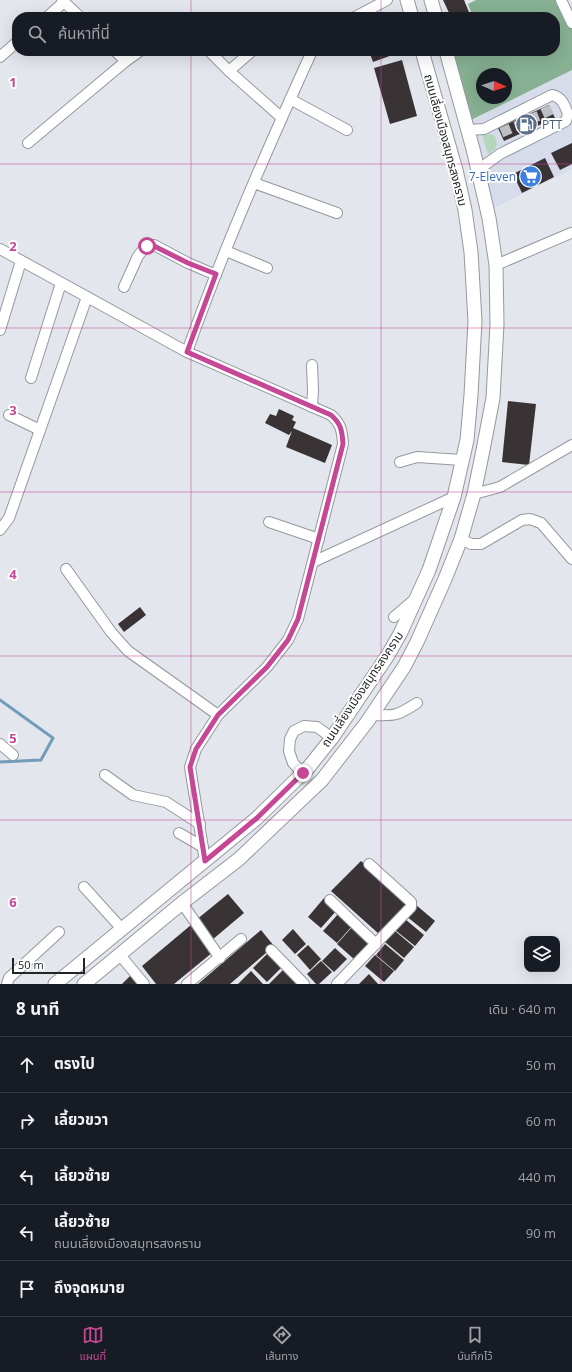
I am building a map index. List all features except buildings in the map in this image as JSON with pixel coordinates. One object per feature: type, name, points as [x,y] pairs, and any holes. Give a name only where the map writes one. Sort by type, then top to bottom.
[{"type":"main road","points":[[407,0],[411,12]]},
{"type":"main road","points":[[431,0],[435,12]]},
{"type":"main road","name":"ถนนเลี่ยงเมืองสมุทรสงคราม","points":[[55,984],[257,818],[303,773],[332,738],[388,655],[401,632],[429,570],[454,497],[467,440],[475,321],[471,252],[465,210],[456,170],[423,56]]},
{"type":"main road","name":"ถนนเลี่ยงเมืองสมุทรสงคราม","points":[[84,984],[238,859],[322,780],[372,715],[404,667],[417,642],[461,539],[474,494],[493,398],[497,324],[496,266],[489,218],[478,170],[447,56]]},
{"type":"street","points":[[364,12],[387,0]]},
{"type":"street","points":[[561,0],[572,23]]},
{"type":"street","points":[[52,12],[63,1],[75,12]]},
{"type":"street","points":[[0,57],[12,46]]},
{"type":"street","points":[[120,56],[126,61]]},
{"type":"street","points":[[28,143],[133,56]]},
{"type":"street","points":[[214,56],[282,118]]},
{"type":"street","points":[[229,71],[246,56]]},
{"type":"street","points":[[187,352],[216,274],[310,56]]},
{"type":"street","points":[[468,130],[484,130],[502,123],[544,104],[552,95],[558,96],[565,104],[568,114],[566,121],[552,123],[511,143],[500,154],[478,170]]},
{"type":"street","points":[[290,99],[347,130]]},
{"type":"street","points":[[254,183],[337,213]]},
{"type":"street","points":[[496,266],[571,233]]},
{"type":"street","points":[[124,287],[138,256],[147,246],[154,246],[188,263],[216,274]]},
{"type":"street","points":[[0,249],[187,352],[331,415],[338,422],[342,434],[343,444],[298,619],[288,640],[267,667],[218,715],[196,749],[190,767],[205,861]]},
{"type":"street","points":[[226,251],[267,268]]},
{"type":"street","points":[[0,330],[21,261]]},
{"type":"street","points":[[31,378],[62,283]]},
{"type":"street","points":[[0,530],[9,518],[87,297]]},
{"type":"street","points":[[312,365],[312,407]]},
{"type":"street","points":[[9,414],[40,430]]},
{"type":"street","points":[[474,494],[500,487],[572,445]]},
{"type":"street","points":[[400,462],[417,457],[462,460]]},
{"type":"street","points":[[313,562],[454,497]]},
{"type":"street","points":[[461,539],[471,544],[481,544],[522,520],[530,519],[541,523],[572,559]]},
{"type":"street","points":[[270,522],[319,539]]},
{"type":"street","points":[[66,570],[111,632],[128,650],[218,715]]},
{"type":"street","points":[[394,617],[415,599]]},
{"type":"street","points":[[372,715],[391,716],[402,712],[417,703]]},
{"type":"street","points":[[303,773],[293,763],[289,751],[290,739],[294,731],[304,726],[317,727],[332,738]]},
{"type":"street","points":[[0,744],[13,755]]},
{"type":"street","points":[[105,775],[133,795],[166,802],[200,824]]},
{"type":"street","points":[[179,833],[203,847]]},
{"type":"street","points":[[337,984],[411,907],[411,902],[369,864]]},
{"type":"street","points":[[84,886],[122,929]]},
{"type":"street","points":[[330,900],[376,944]]},
{"type":"street","points":[[182,903],[220,958]]},
{"type":"street","points":[[7,984],[9,978],[59,932]]},
{"type":"street","points":[[187,984],[241,939]]},
{"type":"street","points":[[271,950],[304,984]]},
{"type":"street","points":[[120,955],[144,984]]},
{"type":"shaded area","points":[[572,70],[572,169],[490,210],[472,120],[504,104],[512,104],[512,100]]},
{"type":"green space","points":[[476,0],[559,0],[572,26],[572,70],[512,100],[512,68],[476,68],[476,104],[503,104],[471,120],[453,56],[560,56],[560,12],[471,12],[468,4]]},
{"type":"green space","points":[[490,134],[495,136],[497,145],[495,149],[488,154],[482,135]]},
{"type":"waterway","points":[[0,700],[53,738],[41,760],[0,762]]},
{"type":"tunnel","points":[[545,107],[551,120]]},
{"type":"tunnel","points":[[532,113],[537,126]]},
{"type":"tunnel","points":[[518,120],[523,132]]},
{"type":"tunnel","points":[[504,126],[509,138]]},
{"type":"place","name":"PTT","points":[[527,124]]},
{"type":"place","name":"7-Eleven","points":[[531,176]]},
{"type":"route","points":[[147,246],[154,246],[188,263],[216,274],[187,352],[331,415],[338,422],[342,434],[343,444],[298,619],[288,640],[267,667],[218,715],[196,749],[190,767],[205,861],[257,818],[303,773]]}]
